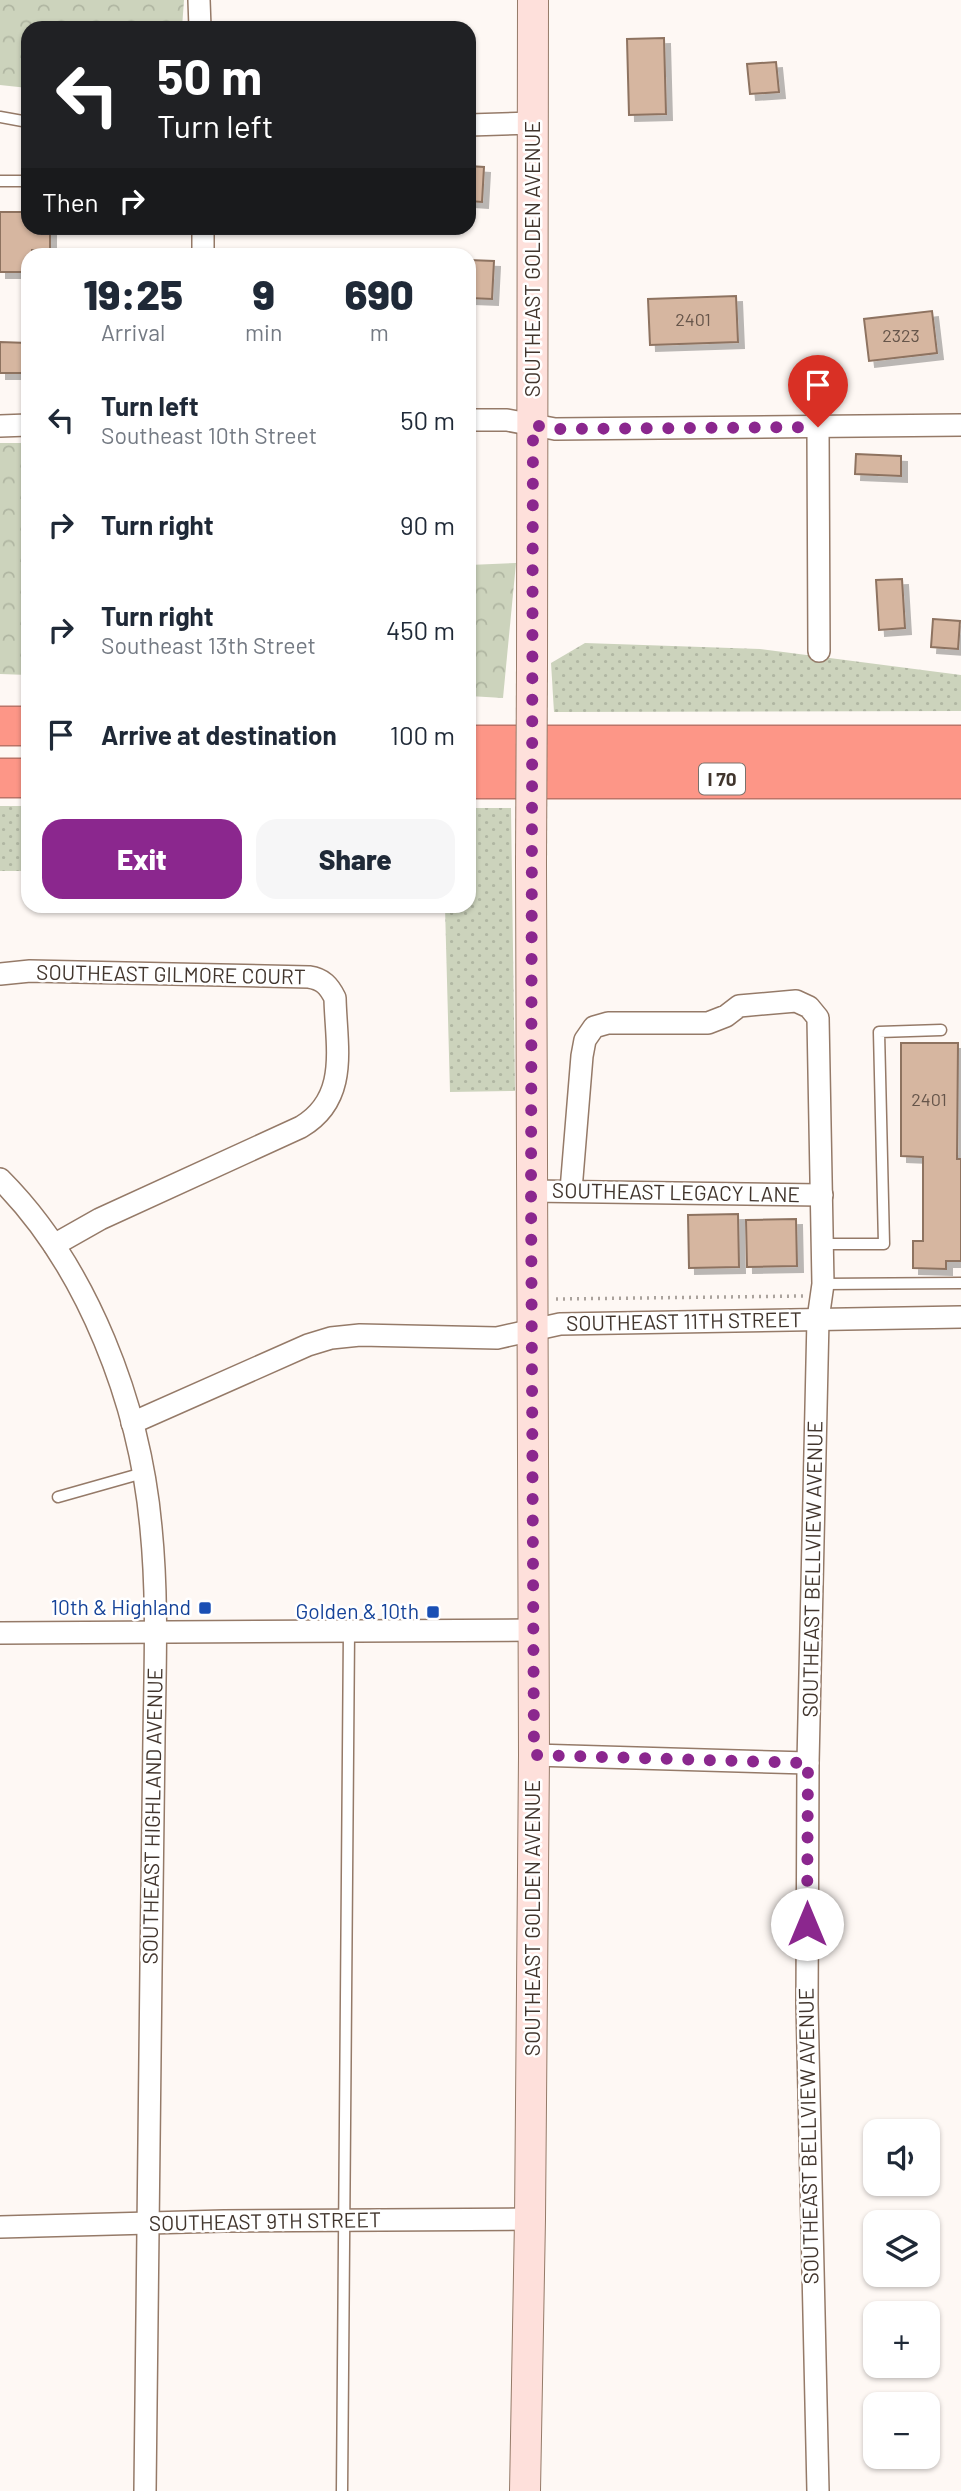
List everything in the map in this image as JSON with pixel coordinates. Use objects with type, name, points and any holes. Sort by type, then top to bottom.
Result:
[{"type":"highway","points":[[0,726],[21,726]]},
{"type":"highway","name":"I 70","points":[[476,745],[961,745]]},
{"type":"highway","points":[[8,772],[21,754]]},
{"type":"highway","name":"I 70","points":[[476,779],[961,779]]},
{"type":"street","points":[[198,0],[200,21]]},
{"type":"street","name":"SOUTHEAST GOLDEN AVENUE","points":[[525,2491],[534,1755],[531,1329],[533,0]]},
{"type":"street","points":[[476,125],[533,123]]},
{"type":"street","points":[[476,421],[507,420],[555,429],[961,425]]},
{"type":"street","points":[[0,426],[21,425]]},
{"type":"street","points":[[818,427],[819,651]]},
{"type":"street","name":"SOUTHEAST GILMORE COURT","points":[[0,974],[30,971],[309,977],[324,982],[335,998],[337,1075],[331,1097],[317,1116],[301,1127],[100,1219],[54,1245]]},
{"type":"street","name":"SOUTHEAST BELLVIEW AVENUE","points":[[571,1190],[582,1056],[585,1040],[594,1027],[608,1023],[708,1023],[726,1016],[739,1006],[796,1001],[809,1007],[818,1018],[823,1284],[818,1319],[808,1763],[807,2004],[818,2491]]},
{"type":"street","name":"SOUTHEAST HIGHLAND AVENUE","points":[[0,1179],[54,1245],[87,1303],[104,1340],[132,1423],[151,1524],[156,1631],[146,2223],[145,2491]]},
{"type":"street","name":"SOUTHEAST LEGACY LANE","points":[[531,1191],[821,1195]]},
{"type":"street","name":"SOUTHEAST 11TH STREET","points":[[132,1423],[309,1345],[331,1338],[360,1335],[497,1338],[560,1324],[961,1317]]},
{"type":"street","points":[[0,1633],[533,1630]]},
{"type":"street","points":[[534,1755],[808,1763]]},
{"type":"street","name":"SOUTHEAST 9TH STREET","points":[[0,2227],[530,2219]]},
{"type":"lane","points":[[0,117],[21,121]]},
{"type":"lane","points":[[0,181],[21,181]]},
{"type":"lane","points":[[822,1244],[884,1244],[879,1032],[941,1030]]},
{"type":"lane","points":[[823,1284],[961,1283]]},
{"type":"lane","points":[[58,1497],[143,1473]]},
{"type":"lane","points":[[342,2491],[349,1631]]},
{"type":"path","points":[[531,1299],[806,1296]]},
{"type":"green space","points":[[0,0],[184,0],[182,21],[21,21],[21,87],[0,85]]},
{"type":"green space","points":[[0,443],[21,443],[21,675],[0,674]]},
{"type":"green space","points":[[516,563],[503,698],[476,696],[476,565]]},
{"type":"green space","points":[[585,643],[760,649],[961,675],[961,711],[554,712],[551,663]]},
{"type":"green space","points":[[0,806],[21,806],[21,871],[0,871]]},
{"type":"green space","points":[[476,808],[511,808],[515,1091],[450,1092],[445,913],[476,913]]},
{"type":"building","points":[[664,38],[666,114],[629,115],[627,39]]},
{"type":"building","points":[[776,62],[779,92],[750,94],[747,64]]},
{"type":"building","points":[[476,166],[484,167],[482,202],[476,202]]},
{"type":"building","points":[[0,212],[21,212],[21,235],[50,235],[50,248],[21,248],[21,272],[0,272]]},
{"type":"building","points":[[476,260],[494,261],[492,299],[476,298]]},
{"type":"building","points":[[736,296],[738,342],[650,345],[648,299]]},
{"type":"building","points":[[932,311],[937,353],[869,361],[864,319]]},
{"type":"building","points":[[0,342],[21,343],[21,373],[0,373]]},
{"type":"building","points":[[856,454],[901,456],[901,476],[855,474]]},
{"type":"building","points":[[902,579],[905,628],[879,630],[876,580]]},
{"type":"building","points":[[933,619],[960,621],[958,649],[931,647]]},
{"type":"building","points":[[901,1043],[958,1043],[957,1159],[961,1159],[961,1261],[946,1261],[946,1269],[913,1268],[913,1241],[923,1241],[923,1157],[901,1156]]},
{"type":"building","points":[[738,1214],[739,1267],[689,1268],[688,1215]]},
{"type":"building","points":[[796,1219],[797,1266],[747,1267],[746,1220]]},
{"type":"place","name":"10th & Highland","points":[[205,1608]]},
{"type":"place","name":"Golden & 10th","points":[[433,1612]]},
{"type":"route","points":[[807,1924],[808,1763],[534,1755],[531,1191],[533,425],[555,429],[818,427]]}]
